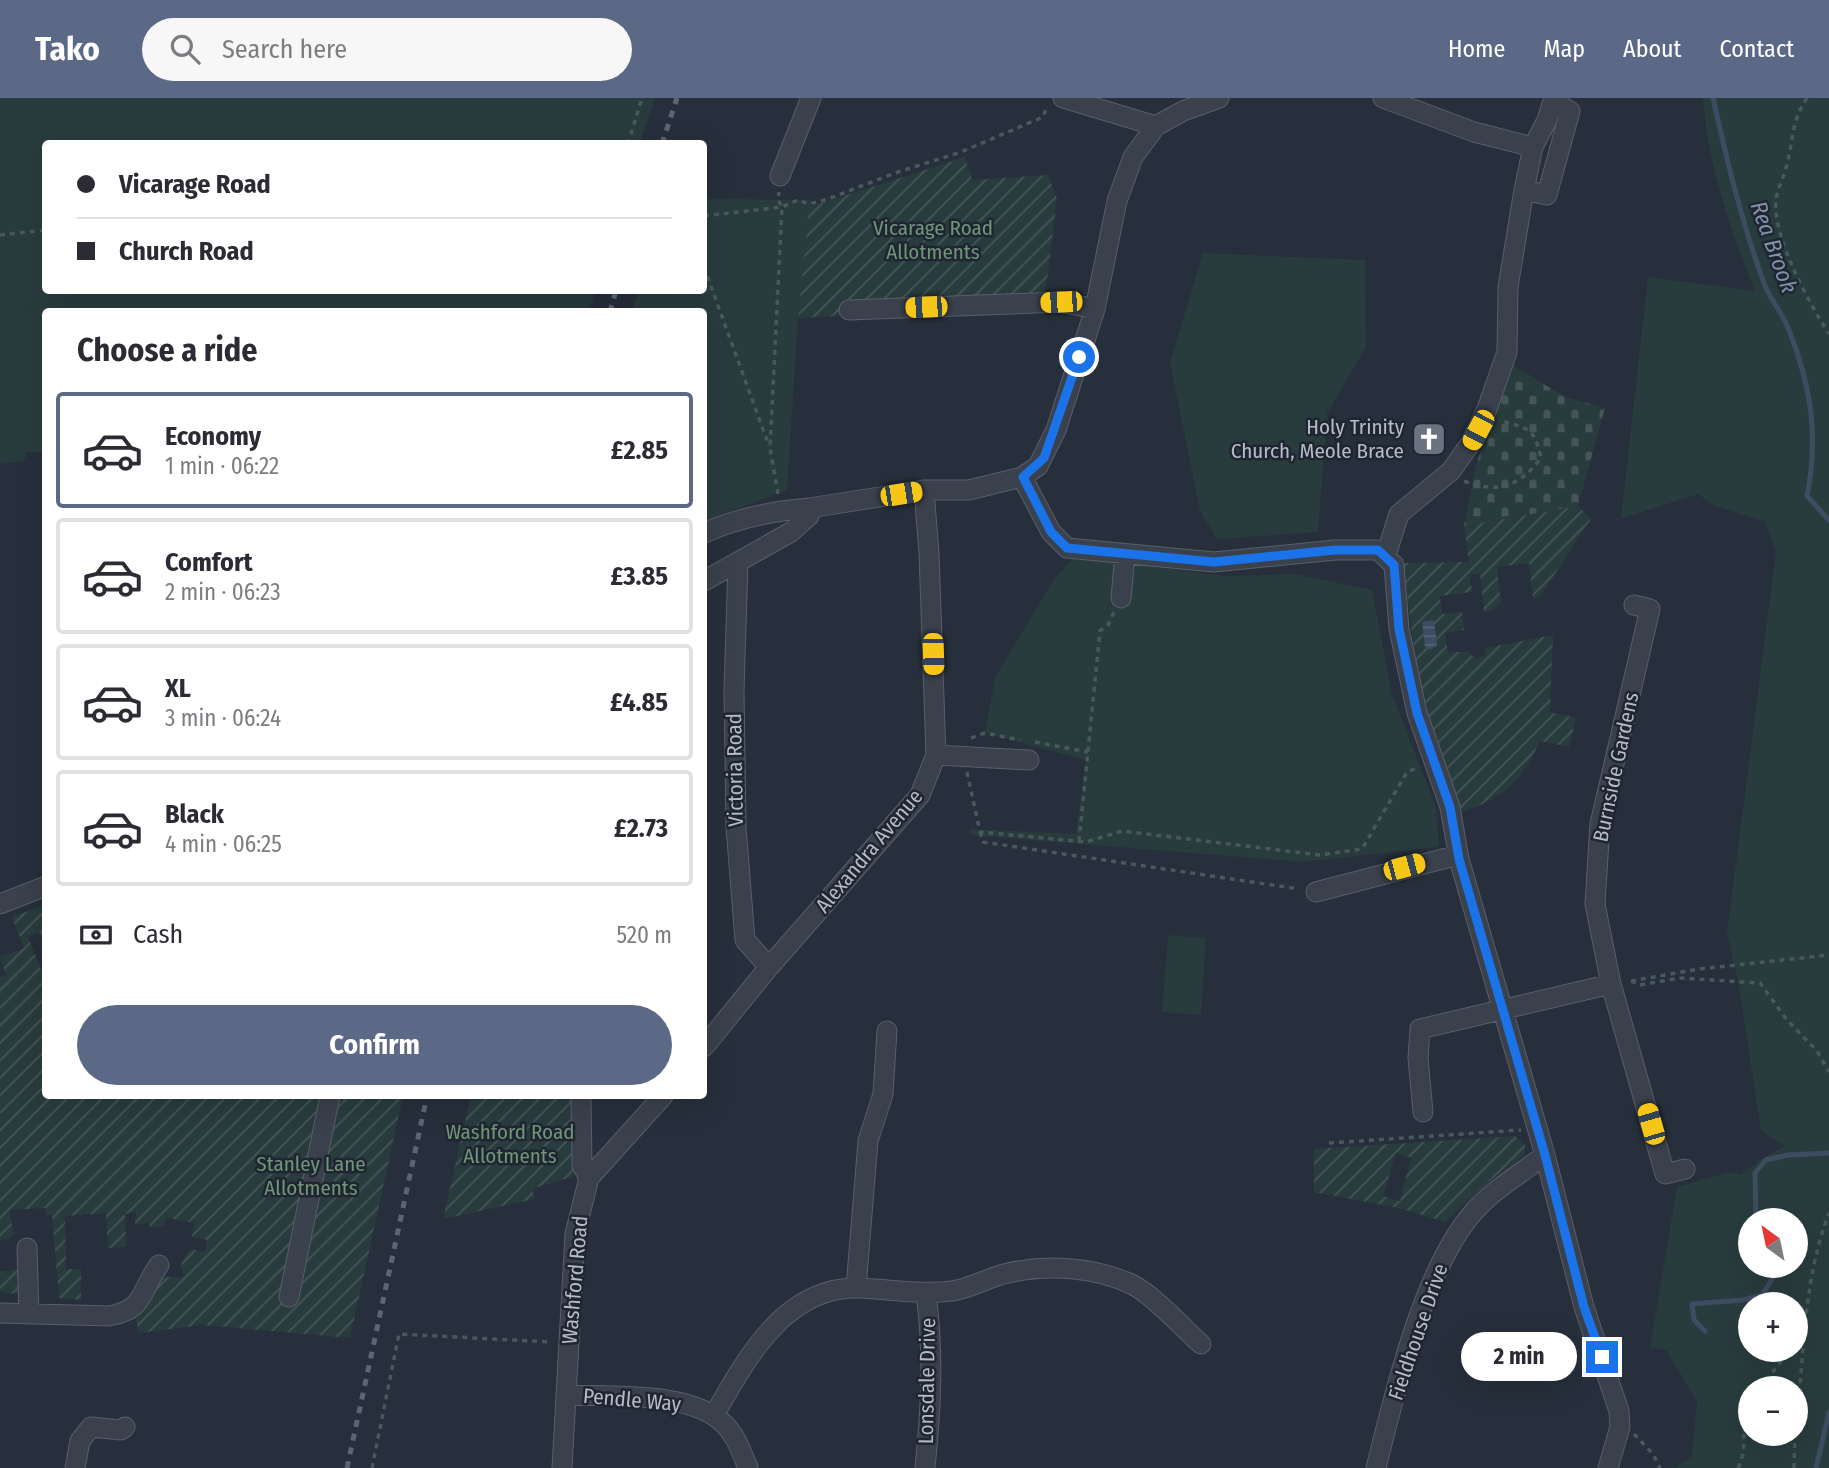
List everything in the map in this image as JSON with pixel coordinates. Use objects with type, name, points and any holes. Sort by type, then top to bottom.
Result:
[{"type":"street","points":[[780,176],[811,98]]},
{"type":"street","points":[[1063,98],[1156,126]]},
{"type":"street","points":[[707,532],[777,510],[809,508],[923,490],[969,490],[1023,477],[1044,458],[1095,309],[1117,201],[1133,157],[1156,126],[1183,111],[1219,98]]},
{"type":"street","points":[[1383,98],[1474,132],[1533,147]]},
{"type":"street","points":[[1386,555],[1399,514],[1451,471],[1485,416],[1507,352],[1507,287],[1522,197],[1533,147],[1553,99],[1570,111],[1546,195],[1522,197]]},
{"type":"street","points":[[849,310],[1061,302],[1095,309]]},
{"type":"street","points":[[1023,477],[1051,532],[1067,548],[1214,562],[1335,550],[1378,550],[1394,565],[1399,629],[1417,713],[1450,807],[1458,855],[1545,1155],[1584,1307],[1619,1411],[1620,1427],[1608,1468]]},
{"type":"street","name":"Alexandra Avenue","points":[[707,1043],[769,967],[920,795],[936,755],[929,553],[923,490]]},
{"type":"street","points":[[707,579],[791,532],[809,516],[809,508]]},
{"type":"street","points":[[1121,597],[1125,554]]},
{"type":"street","name":"Victoria Road","points":[[738,563],[734,691],[736,827],[746,940],[769,967]]},
{"type":"street","name":"Burnside Gardens","points":[[1634,605],[1650,609],[1600,824],[1595,904],[1611,984],[1665,1174],[1685,1169]]},
{"type":"street","points":[[936,755],[1029,760]]},
{"type":"street","points":[[1315,892],[1458,855]]},
{"type":"street","points":[[0,904],[42,888]]},
{"type":"street","points":[[1423,1112],[1418,1058],[1420,1029],[1502,1012],[1611,984]]},
{"type":"street","points":[[856,1288],[868,1141],[883,1094],[892,1040]]},
{"type":"street","points":[[289,1297],[329,1099]]},
{"type":"street","name":"Washford Road","points":[[562,1468],[575,1234],[589,1178],[582,1165],[581,1099]]},
{"type":"street","points":[[589,1178],[660,1099]]},
{"type":"street","name":"Fieldhouse Drive","points":[[1376,1468],[1421,1316],[1436,1272],[1451,1241],[1492,1194],[1545,1155]]},
{"type":"street","points":[[27,1248],[29,1314]]},
{"type":"street","points":[[0,1313],[109,1316],[127,1314],[137,1305],[159,1265]]},
{"type":"street","points":[[748,1468],[727,1426],[714,1415],[744,1367],[778,1321],[814,1294],[856,1288],[926,1294],[957,1290],[1006,1273],[1043,1267],[1073,1268],[1099,1283],[1135,1285],[1201,1344]]},
{"type":"street","name":"Lonsdale Drive","points":[[925,1468],[931,1404],[931,1347],[926,1294]]},
{"type":"street","name":"Pendle Way","points":[[568,1395],[688,1403],[714,1415]]},
{"type":"street","points":[[75,1468],[80,1441],[91,1427],[121,1430],[125,1427]]},
{"type":"path","points":[[629,140],[642,98]]},
{"type":"path","points":[[707,216],[782,207],[799,200],[809,204],[828,199],[961,152],[1043,117],[1050,98]]},
{"type":"path","points":[[1807,98],[1794,118],[1787,163],[1776,201],[1783,242],[1803,288],[1829,334]]},
{"type":"path","points":[[770,448],[782,207]]},
{"type":"path","points":[[0,234],[42,230]]},
{"type":"path","points":[[707,275],[770,448],[778,494],[777,510]]},
{"type":"path","points":[[1451,471],[1462,480],[1484,489],[1506,485],[1529,474],[1541,458],[1536,437],[1529,429],[1485,416]]},
{"type":"path","points":[[1079,841],[1100,631],[1108,625],[1121,597]]},
{"type":"path","points":[[963,756],[983,842],[1315,892]]},
{"type":"path","points":[[980,832],[1086,842],[1122,831],[1321,855],[1362,849],[1407,772],[1434,762]]},
{"type":"path","points":[[1611,984],[1699,968],[1829,955]]},
{"type":"path","points":[[1631,981],[1640,985],[1681,978],[1760,983],[1787,1020],[1817,1051],[1829,1072]]},
{"type":"path","points":[[1329,1143],[1537,1127]]},
{"type":"path","points":[[1808,1301],[1820,1236],[1829,1213]]},
{"type":"path","points":[[372,1468],[399,1334],[569,1343]]},
{"type":"path","points":[[1770,1376],[1781,1362]]},
{"type":"path","points":[[1620,1427],[1633,1433],[1653,1454],[1660,1468]]},
{"type":"path","points":[[1738,1468],[1744,1446]]},
{"type":"path","points":[[1794,1468],[1795,1446]]},
{"type":"green space","points":[[0,98],[655,98],[641,140],[42,140],[42,294],[594,294],[590,308],[42,308],[42,452],[27,452],[24,461],[0,464]]},
{"type":"green space","points":[[1703,98],[1829,98],[1829,1468],[1674,1468],[1692,1457],[1697,1401],[1666,1350],[1650,1347],[1677,1187],[1729,1172],[1741,1175],[1758,1161],[1785,1146],[1761,1131],[1739,986],[1727,933],[1776,552],[1765,522],[1715,506],[1698,494],[1621,519],[1648,277],[1755,291],[1737,245],[1709,147]]},
{"type":"green space","name":"Vicarage Road Allotments","points":[[965,157],[972,180],[1048,175],[1057,199],[1045,296],[1060,306],[798,318],[809,207]]},
{"type":"green space","points":[[707,199],[811,200],[798,318],[787,490],[707,520],[707,308],[633,308],[638,294],[707,294]]},
{"type":"green space","points":[[1203,253],[1365,260],[1366,347],[1327,414],[1318,532],[1217,539],[1200,511],[1170,363]]},
{"type":"green space","points":[[1511,364],[1565,397],[1605,408],[1578,506],[1464,526],[1476,465]]},
{"type":"green space","points":[[1578,506],[1591,519],[1539,598],[1533,598],[1529,563],[1497,567],[1501,603],[1492,611],[1484,612],[1480,573],[1470,575],[1472,592],[1440,596],[1442,614],[1462,612],[1464,630],[1445,633],[1448,653],[1468,651],[1475,658],[1486,655],[1485,648],[1553,635],[1550,712],[1576,718],[1569,747],[1540,741],[1526,767],[1510,787],[1489,801],[1461,812],[1421,704],[1403,563],[1469,562],[1464,526]]},
{"type":"green space","points":[[1075,556],[1225,576],[1295,574],[1372,590],[1392,694],[1436,807],[1439,847],[1302,862],[971,835],[970,829],[1076,834],[1086,760],[985,733],[995,678],[1053,581]]},
{"type":"green space","name":"Stanley Lane Allotments","points":[[42,906],[42,939],[39,932],[28,937],[42,971],[42,1099],[402,1099],[350,1338],[201,1325],[139,1333],[135,1316],[153,1286],[163,1277],[184,1277],[181,1264],[190,1249],[205,1252],[207,1240],[192,1237],[194,1223],[166,1218],[164,1227],[150,1227],[149,1223],[135,1225],[136,1212],[125,1214],[126,1247],[108,1248],[106,1213],[65,1216],[66,1269],[81,1269],[81,1300],[59,1298],[52,1215],[46,1215],[46,1208],[9,1210],[14,1234],[9,1239],[0,1240],[0,977],[6,975],[0,957],[24,948],[12,917]]},
{"type":"green space","points":[[1168,935],[1206,938],[1201,1015],[1162,1012]]},
{"type":"green space","name":"Washford Road Allotments","points":[[470,1099],[572,1099],[574,1176],[532,1189],[535,1199],[443,1219]]},
{"type":"green space","points":[[1515,1136],[1525,1145],[1525,1155],[1488,1182],[1445,1222],[1399,1208],[1314,1192],[1314,1149]],"holes":[[[1396,1153],[1411,1158],[1400,1201],[1383,1196]]]},
{"type":"green space","points":[[25,1270],[25,1295],[0,1292],[0,1271]]},
{"type":"water","points":[[1434,620],[1437,645],[1430,650],[1425,647],[1422,622]]},
{"type":"waterway","name":"Rea Brook","points":[[1713,98],[1756,260],[1797,351],[1808,391],[1812,453],[1807,496],[1829,520]]},
{"type":"waterway","points":[[1756,1208],[1755,1173],[1766,1160],[1788,1155],[1829,1153]]},
{"type":"waterway","points":[[1705,1331],[1694,1320],[1692,1304],[1743,1300],[1762,1295],[1773,1278]]},
{"type":"waterway","name":"Rea Brook","points":[[1816,1468],[1829,1412]]},
{"type":"railway","points":[[663,140],[677,98]]},
{"type":"railway","points":[[611,308],[615,294]]},
{"type":"railway","points":[[347,1468],[426,1099]]},
{"type":"place","name":"Holy Trinity Church, Meole Brace","points":[[1429,439]]},
{"type":"route","points":[[1079,357],[1056,430],[1044,458],[1023,477],[1051,532],[1067,548],[1214,562],[1335,550],[1378,550],[1394,565],[1399,629],[1417,713],[1450,807],[1459,859],[1545,1155],[1584,1307],[1602,1357]]}]
